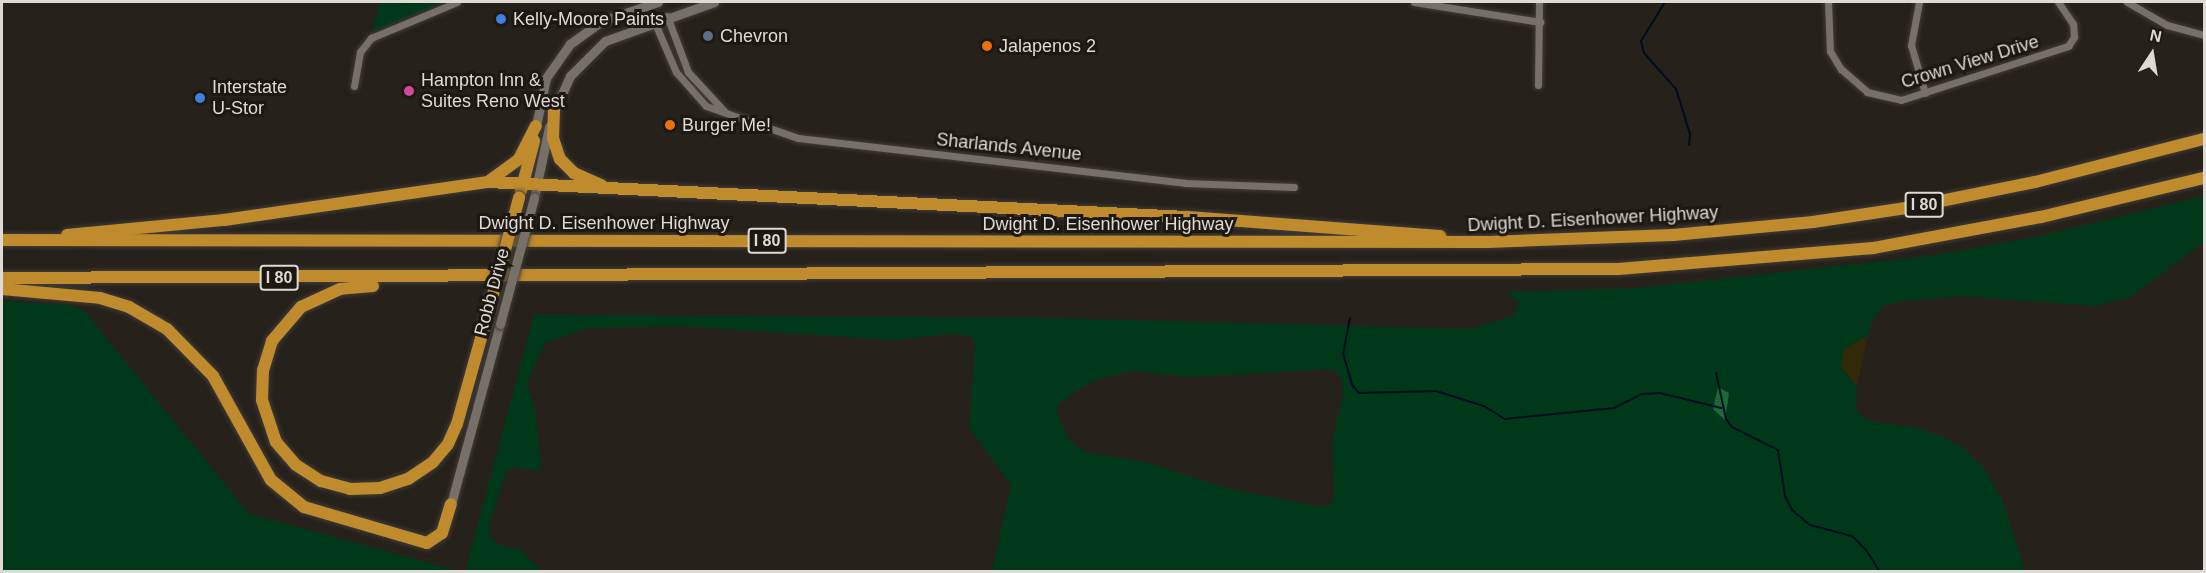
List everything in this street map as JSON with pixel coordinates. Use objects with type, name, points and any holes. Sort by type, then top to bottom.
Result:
[{"type":"highway","points":[[554,110],[555,148],[568,168],[582,178],[626,190]]},
{"type":"highway","points":[[488,182],[519,159],[536,126]]},
{"type":"highway","points":[[536,126],[523,185],[519,198],[485,324],[452,437],[433,462],[408,479],[365,490],[335,486],[308,474],[276,442],[263,407],[263,370],[280,329],[311,301],[357,286],[531,284],[556,276]]},
{"type":"highway","name":"Dwight D. Eisenhower Highway","points":[[2,240],[1488,242],[1673,236],[1854,217],[2035,182],[2205,139]]},
{"type":"highway","name":"I 80","points":[[2,278],[556,276],[1687,266],[1810,255],[1913,241],[2041,217],[2205,178]]},
{"type":"highway","points":[[47,240],[75,232],[224,220],[488,182],[523,185],[535,192],[626,190],[1187,217],[1418,233],[1488,242]]},
{"type":"highway","points":[[2,289],[100,298],[129,307],[167,329],[213,376],[271,480],[304,507],[427,543],[442,533],[451,504]]},
{"type":"main road","points":[[536,126],[542,90],[553,64],[570,44],[612,16],[625,2]]},
{"type":"main road","points":[[612,16],[654,2]]},
{"type":"main road","name":"Sharlands Avenue","points":[[654,2],[667,16]]},
{"type":"main road","name":"Sharlands Avenue","points":[[654,2],[654,21]]},
{"type":"main road","name":"Robb Drive","points":[[451,504],[535,192],[554,110],[570,76],[594,49],[618,34],[714,2]]},
{"type":"street","points":[[354,86],[360,52],[371,38],[457,2]]},
{"type":"street","points":[[1414,2],[1540,22]]},
{"type":"street","points":[[1538,85],[1539,2]]},
{"type":"street","name":"Crown View Drive","points":[[1828,2],[1830,51],[1848,78],[1882,97],[1901,99],[2056,52],[2068,46],[2074,37],[2070,17],[2058,2]]},
{"type":"street","points":[[1919,2],[1911,45],[1925,93]]},
{"type":"street","points":[[2127,2],[2167,25],[2205,35]]},
{"type":"street","name":"Sharlands Avenue","points":[[667,16],[688,72],[725,112]]},
{"type":"street","name":"Sharlands Avenue","points":[[654,21],[685,85],[706,106],[788,135],[846,146],[1184,183],[1294,187]]},
{"type":"green space","points":[[380,2],[446,2],[372,32]]},
{"type":"green space","points":[[2204,196],[2204,242],[2132,296],[2095,306],[1960,296],[1901,301],[1883,306],[1871,323],[1868,336],[1844,349],[1841,368],[1857,386],[1855,407],[1860,415],[1870,421],[1922,429],[1941,436],[1963,448],[1982,466],[2002,499],[2025,571],[992,571],[1011,485],[969,427],[975,345],[971,336],[949,334],[894,340],[678,326],[588,328],[545,343],[527,384],[535,410],[541,465],[537,471],[513,467],[506,471],[488,529],[492,539],[500,545],[521,550],[541,571],[465,572],[534,315],[1048,318],[1468,329],[1514,316],[1519,303],[1505,292],[1637,288],[1930,256],[2036,237]],"holes":[[[1328,369],[1336,371],[1342,380],[1343,395],[1332,441],[1334,496],[1330,505],[1321,507],[1226,488],[1145,462],[1084,452],[1069,439],[1057,413],[1058,405],[1074,392],[1095,380],[1131,371],[1191,377]]]},
{"type":"green space","points":[[2,301],[71,305],[85,312],[249,514],[459,571],[2,571]]},
{"type":"green space","points":[[1718,387],[1729,393],[1725,420],[1713,409]]},
{"type":"sand","points":[[1868,336],[1857,386],[1841,367],[1844,349]]},
{"type":"waterway","points":[[1665,2],[1641,41],[1644,53],[1676,89],[1690,134],[1689,145]]},
{"type":"waterway","points":[[1350,318],[1343,353],[1352,385],[1359,393],[1436,391],[1484,406],[1505,419],[1614,408],[1642,394],[1660,393],[1721,408]]},
{"type":"waterway","points":[[1716,373],[1726,419],[1732,427],[1778,450],[1785,496],[1792,510],[1810,525],[1852,536],[1866,550],[1880,572]]},
{"type":"place","name":"Kelly-Moore Paints","points":[[501,19]]},
{"type":"place","name":"Chevron","points":[[708,36]]},
{"type":"place","name":"Jalapenos 2","points":[[987,46]]},
{"type":"place","name":"Hampton Inn & Suites Reno West","points":[[409,91]]},
{"type":"place","name":"Interstate U-Stor","points":[[200,98]]},
{"type":"place","name":"Burger Me!","points":[[670,125]]}]
